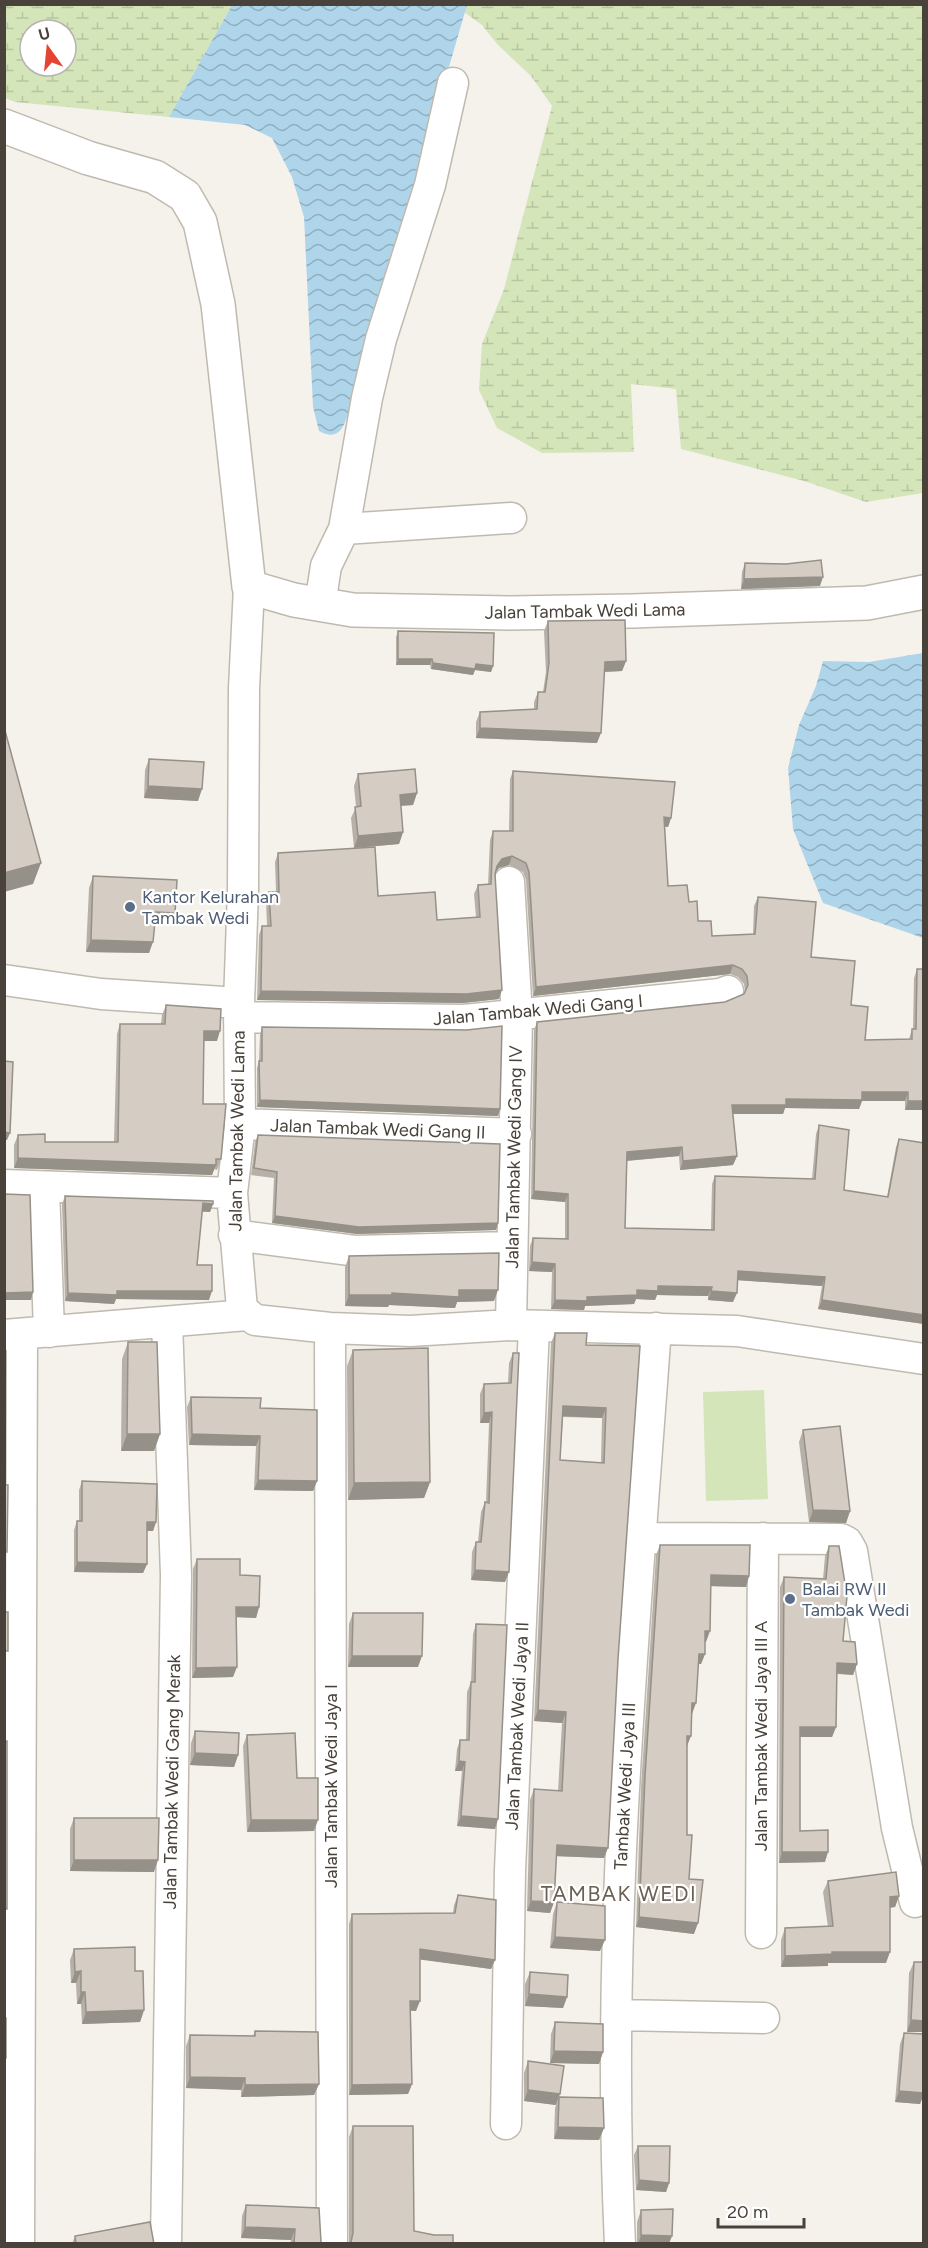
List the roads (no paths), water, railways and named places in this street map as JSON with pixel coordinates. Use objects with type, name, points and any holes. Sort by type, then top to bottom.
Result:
[{"type":"street","points":[[320,605],[326,566],[344,530],[367,398],[381,339],[430,185],[453,83]]},
{"type":"street","name":"Jalan Tambak Wedi Lama","points":[[4,126],[88,158],[155,177],[185,196],[200,222],[218,304],[249,587],[239,1010],[240,1124],[232,1192],[239,1303],[247,1315]]},
{"type":"street","points":[[344,530],[511,518]]},
{"type":"street","name":"Jalan Tambak Wedi Lama","points":[[249,587],[320,605],[353,610],[632,611],[867,603],[924,592]]},
{"type":"street","name":"Jalan Tambak Wedi Gang IV","points":[[509,882],[517,1016],[512,1247],[523,1326]]},
{"type":"street","name":"Jalan Tambak Wedi Gang I","points":[[4,980],[239,1010],[464,1020],[517,1016],[728,991]]},
{"type":"street","name":"Jalan Tambak Wedi Gang II","points":[[240,1124],[516,1134]]},
{"type":"street","points":[[4,1185],[232,1192]]},
{"type":"street","points":[[19,2244],[25,1334],[44,1187]]},
{"type":"street","points":[[234,1235],[356,1251],[512,1247]]},
{"type":"street","points":[[25,1334],[247,1315],[255,1320],[330,1328],[410,1331],[523,1326],[737,1331],[924,1359]]},
{"type":"street","name":"Jalan Tambak Wedi Gang Merak","points":[[165,2244],[176,1575],[168,1322]]},
{"type":"street","name":"Jalan Tambak Wedi Jaya II","points":[[506,2124],[523,1326]]},
{"type":"street","name":"Jalan Tambak Wedi Jaya I","points":[[330,1328],[332,2244]]},
{"type":"street","name":"Tambak Wedi Jaya III","points":[[620,2244],[615,2139],[624,1772],[656,1328]]},
{"type":"street","points":[[641,1538],[841,1539],[852,1551],[897,1828],[915,1902]]},
{"type":"street","name":"Jalan Tambak Wedi Jaya III A","points":[[761,1933],[763,1538]]},
{"type":"street","points":[[618,2015],[764,2018]]},
{"type":"water","points":[[232,5],[467,5],[347,417],[343,427],[334,434],[329,435],[319,431],[313,407],[304,217],[292,177],[272,138],[245,125],[169,117]]},
{"type":"water","points":[[924,653],[923,938],[823,903],[793,829],[788,768],[799,725],[816,686],[823,661],[869,662]]},
{"type":"place","name":"Kantor Kelurahan Tambak Wedi","points":[[130,907]]},
{"type":"place","name":"Balai RW II Tambak Wedi","points":[[790,1599]]},
{"type":"district","name":"TAMBAK WEDI","points":[[619,1893]]}]
